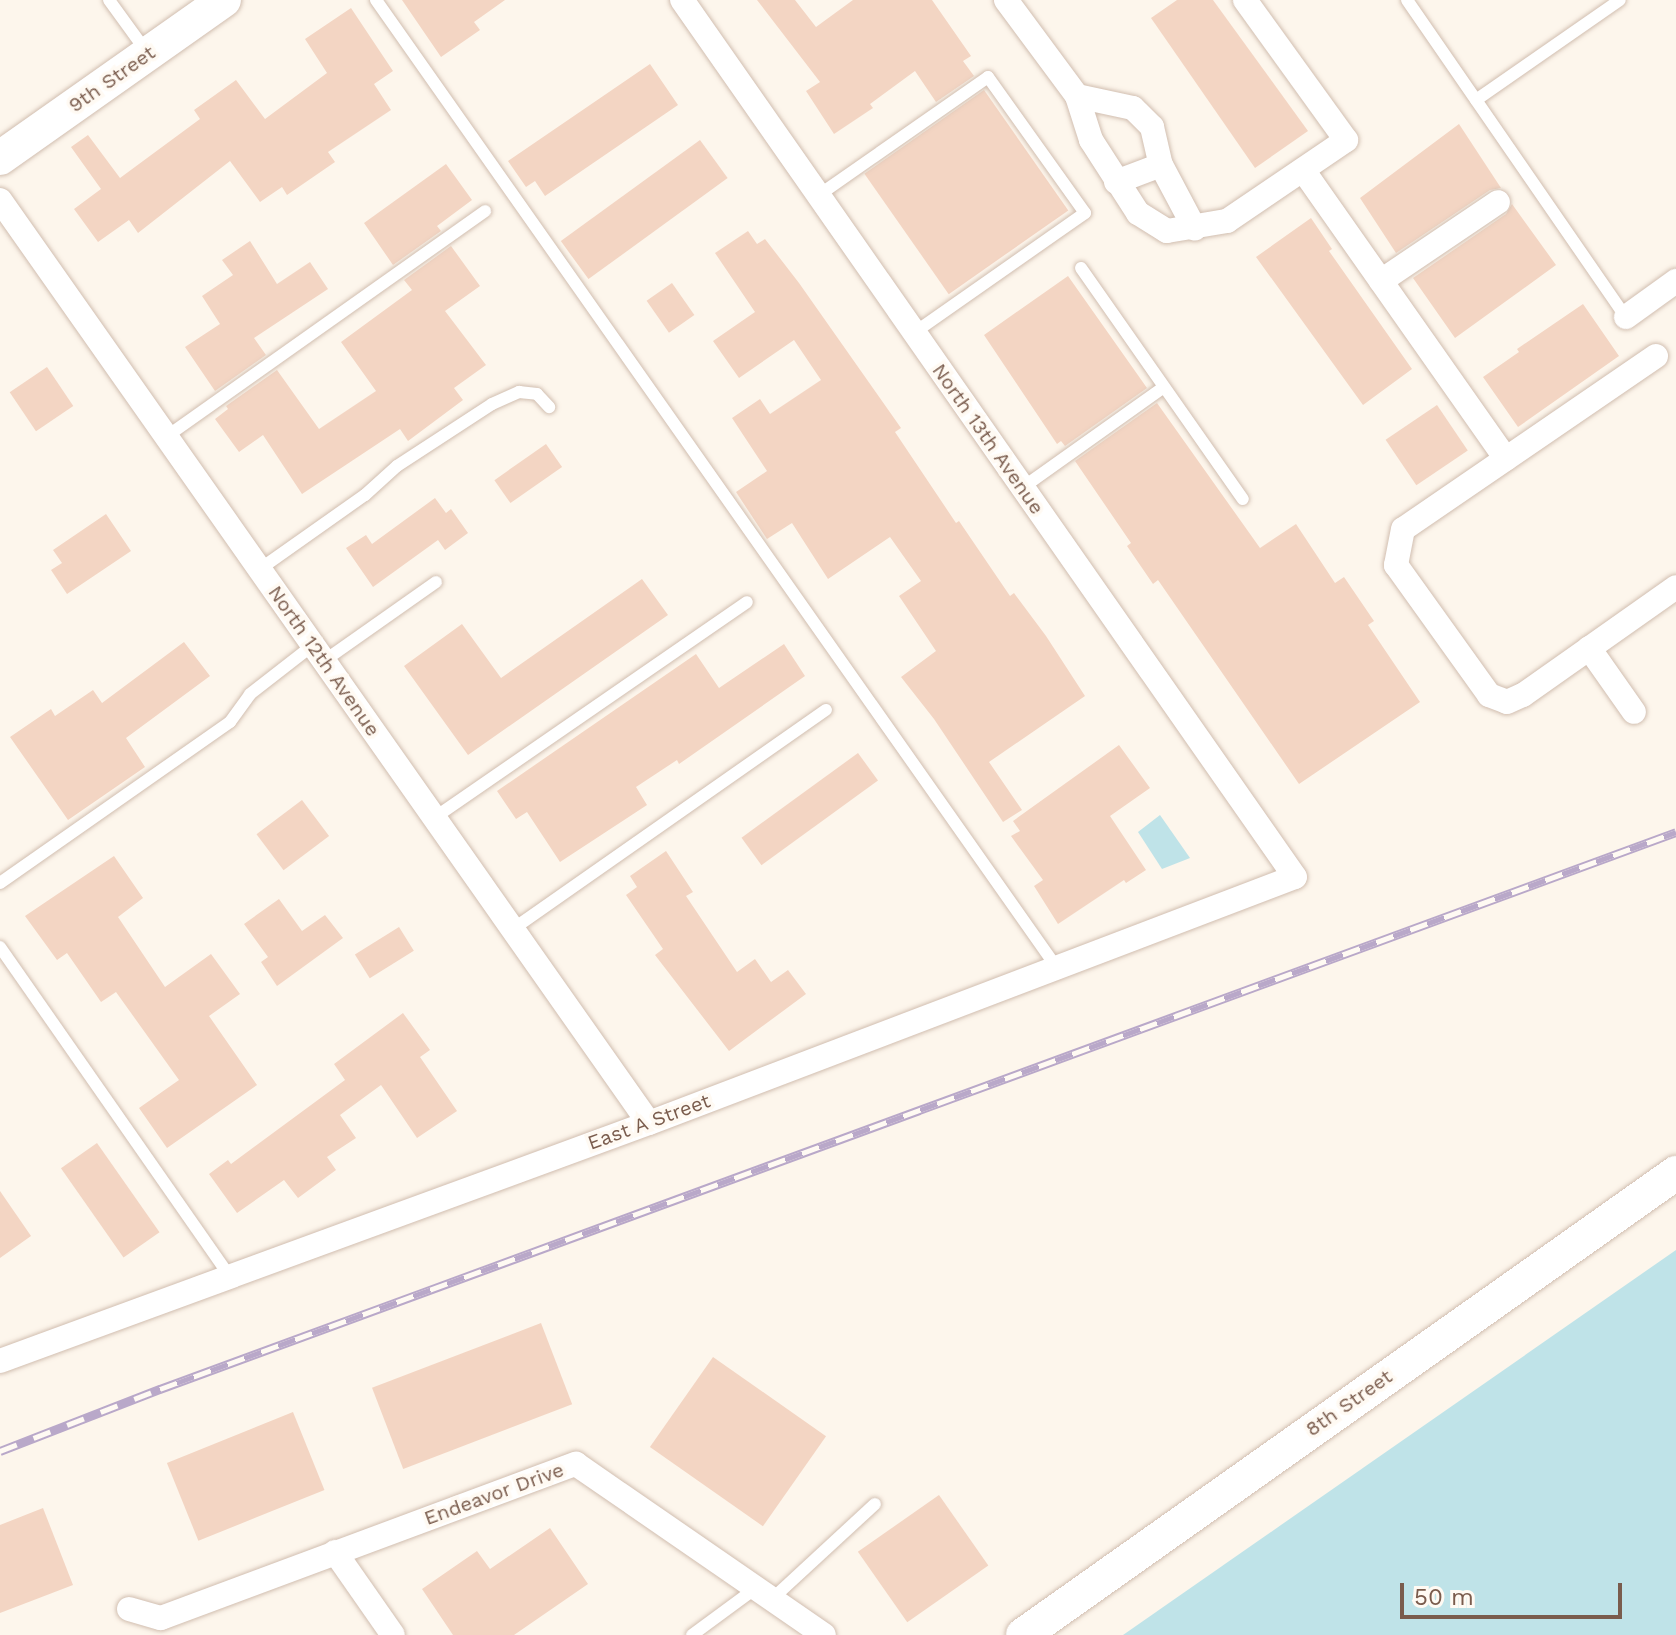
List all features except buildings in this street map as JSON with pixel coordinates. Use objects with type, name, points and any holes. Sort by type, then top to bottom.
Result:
[{"type":"street","name":"9th Street","points":[[0,158],[224,0]]},
{"type":"street","name":"North 13th Avenue","points":[[682,0],[1295,877]]},
{"type":"street","points":[[1006,0],[1077,96],[1091,140],[1116,182],[1138,213],[1167,231],[1195,229],[1227,221],[1346,140],[1245,0]]},
{"type":"street","points":[[1077,96],[1133,108],[1152,127],[1161,165],[1195,229]]},
{"type":"street","points":[[1116,182],[1161,165]]},
{"type":"street","points":[[1303,170],[1506,459]]},
{"type":"street","name":"North 12th Avenue","points":[[0,200],[649,1123]]},
{"type":"street","points":[[1381,281],[1498,202]]},
{"type":"street","points":[[1626,317],[1676,281]]},
{"type":"street","points":[[1656,356],[1403,529],[1396,565],[1489,695],[1507,702],[1523,695],[1676,587]]},
{"type":"street","points":[[1589,648],[1634,712]]},
{"type":"street","name":"East A Street","points":[[0,1361],[649,1123],[1295,877]]},
{"type":"street","name":"8th Street","points":[[1023,1635],[1676,1173]]},
{"type":"street","name":"Endeavor Drive","points":[[129,1609],[161,1618],[576,1464],[824,1635]]},
{"type":"street","points":[[335,1552],[393,1635]]},
{"type":"lane","points":[[109,0],[147,54]]},
{"type":"lane","points":[[376,0],[1057,968]]},
{"type":"lane","points":[[1407,0],[1626,317]]},
{"type":"lane","points":[[1476,100],[1620,0]]},
{"type":"lane","points":[[819,195],[988,77],[1085,213],[915,332]]},
{"type":"lane","points":[[166,437],[485,211]]},
{"type":"lane","points":[[1081,268],[1243,499]]},
{"type":"lane","points":[[1022,488],[1164,387]]},
{"type":"lane","points":[[260,569],[365,495],[397,466],[492,404],[519,392],[537,394],[549,407]]},
{"type":"lane","points":[[0,883],[230,722],[250,694],[436,582]]},
{"type":"lane","points":[[434,818],[747,602]]},
{"type":"lane","points":[[513,929],[826,710]]},
{"type":"lane","points":[[0,947],[230,1277]]},
{"type":"lane","points":[[692,1635],[764,1593],[875,1504]]},
{"type":"water","points":[[1160,815],[1190,858],[1162,869],[1138,832]]},
{"type":"water","points":[[1676,1250],[1676,1635],[1123,1635]]},
{"type":"railway","points":[[0,1451],[160,1389],[1676,832]]}]
